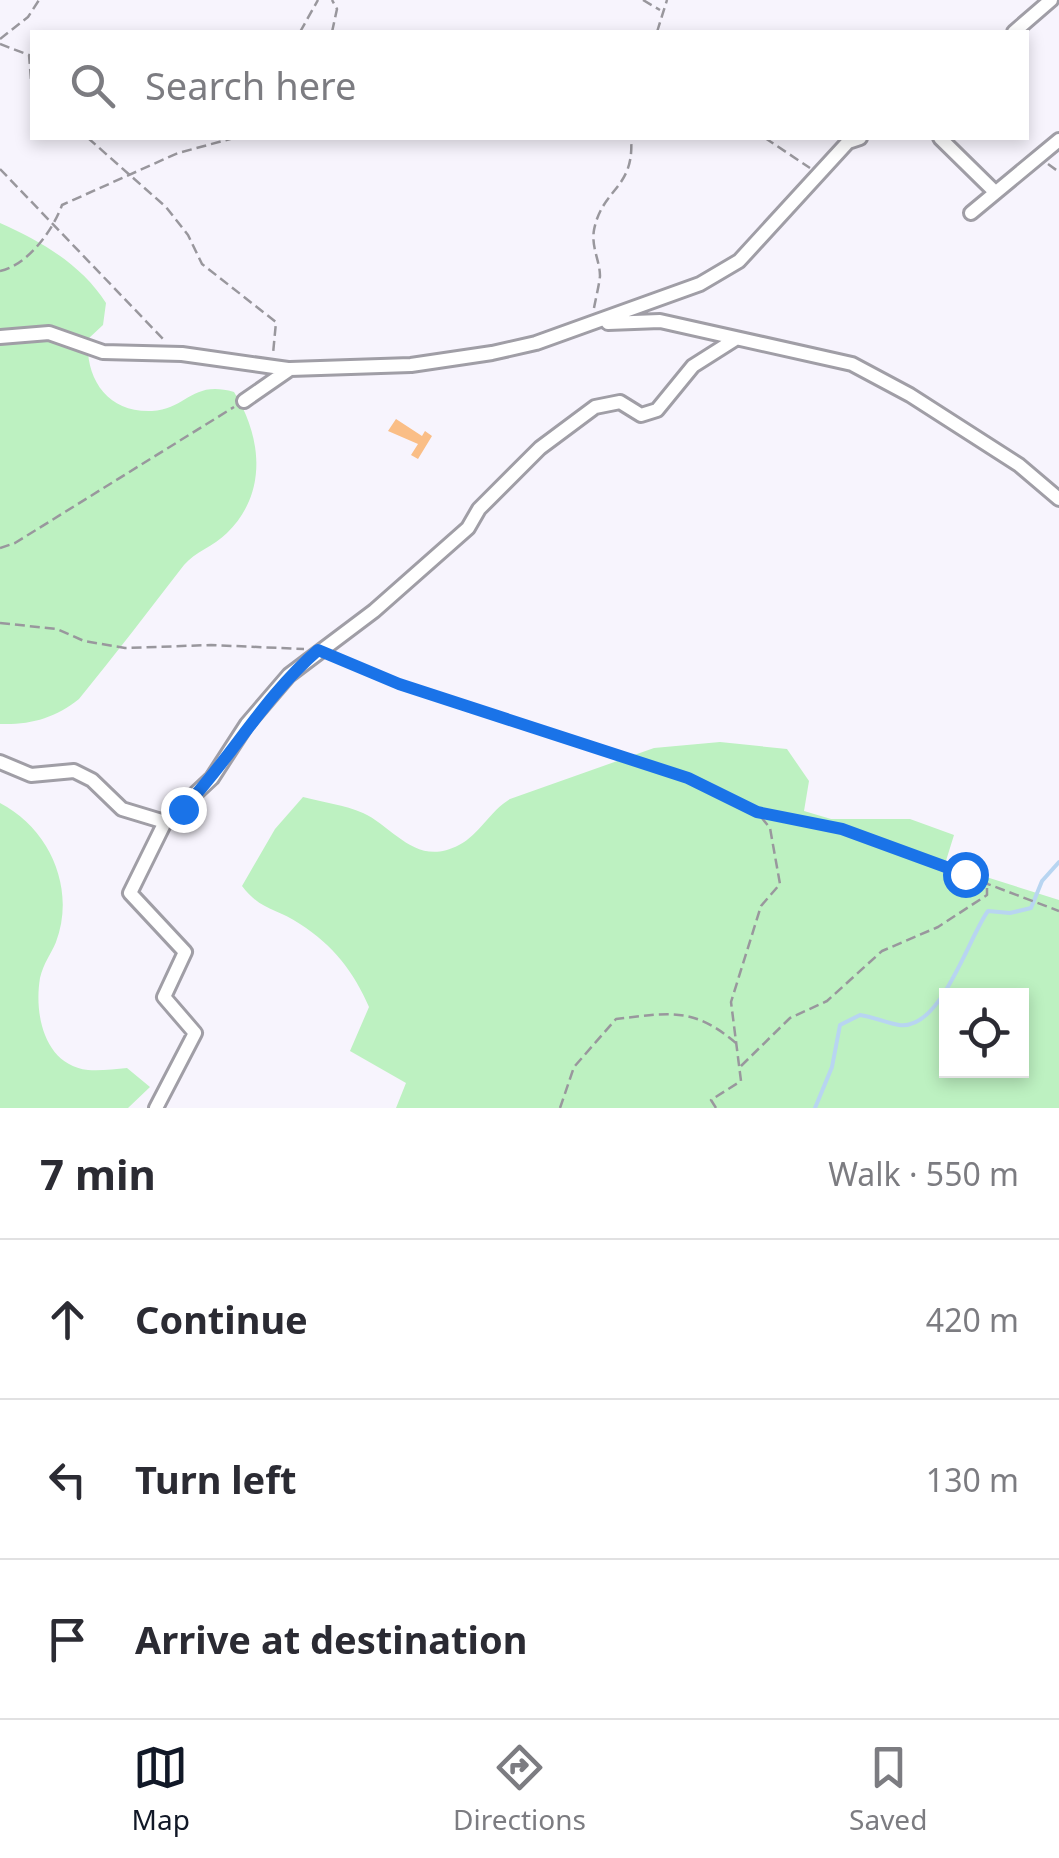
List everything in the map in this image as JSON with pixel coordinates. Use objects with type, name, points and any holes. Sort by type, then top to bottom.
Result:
[{"type":"street","points":[[1016,30],[1051,0]]},
{"type":"street","points":[[0,337],[49,333],[103,352],[182,354],[313,372],[455,361],[536,343],[700,284],[739,261],[854,140]]},
{"type":"street","points":[[942,140],[995,192]]},
{"type":"street","points":[[971,213],[1059,140]]},
{"type":"street","points":[[590,324],[660,321],[852,364],[910,395],[1003,455],[1059,500]]},
{"type":"street","points":[[156,1108],[195,1032],[164,997],[185,952],[130,893],[165,822],[212,778],[246,724],[318,650],[374,611],[468,528],[494,492],[576,418],[620,402],[642,415],[657,410],[692,366],[734,340]]},
{"type":"street","points":[[244,402],[290,370]]},
{"type":"street","points":[[0,762],[31,775],[74,770],[92,780],[122,809],[165,822]]},
{"type":"path","points":[[30,67],[29,55],[0,42],[28,17],[39,0]]},
{"type":"path","points":[[301,30],[318,0]]},
{"type":"path","points":[[332,0],[336,9],[332,30]]},
{"type":"path","points":[[643,0],[662,11]]},
{"type":"path","points":[[657,30],[667,0]]},
{"type":"path","points":[[90,140],[166,207],[188,235],[202,264],[276,322],[272,368]]},
{"type":"path","points":[[208,144],[211,140]]},
{"type":"path","points":[[0,271],[9,269],[55,224],[62,205],[178,153],[225,140]]},
{"type":"path","points":[[590,324],[600,272],[594,254],[594,231],[602,205],[620,189],[633,162],[631,140]]},
{"type":"path","points":[[769,140],[818,174]]},
{"type":"path","points":[[0,169],[148,328],[182,354]]},
{"type":"path","points":[[0,548],[16,543],[244,402]]},
{"type":"path","points":[[0,622],[57,629],[84,641],[124,648],[211,645],[318,650],[399,684],[688,778],[757,812],[842,829],[1059,910]]},
{"type":"path","points":[[716,1108],[711,1100],[741,1081],[732,1002],[762,906],[780,884],[770,828],[757,812]]},
{"type":"path","points":[[740,1067],[790,1018],[828,1001],[882,951],[938,927],[987,895],[987,882]]},
{"type":"path","points":[[560,1108],[574,1067],[616,1019],[680,1012],[712,1022],[738,1045]]},
{"type":"green space","points":[[0,223],[59,256],[85,277],[106,303],[103,325],[88,339],[91,367],[102,391],[123,406],[152,411],[174,406],[199,392],[234,392],[250,427],[256,464],[255,483],[240,517],[222,538],[184,565],[79,699],[52,716],[11,724],[0,724]]},
{"type":"green space","points":[[720,742],[787,749],[809,781],[804,811],[831,819],[910,819],[954,835],[945,864],[1059,900],[1059,1108],[396,1108],[406,1083],[350,1051],[369,1007],[357,982],[312,932],[262,905],[242,886],[275,829],[303,797],[363,813],[406,843],[430,852],[444,851],[466,841],[510,799],[654,748]]},
{"type":"green space","points":[[0,803],[33,828],[54,862],[60,882],[61,922],[41,973],[39,992],[45,1036],[61,1059],[73,1066],[88,1070],[127,1068],[150,1087],[128,1108],[0,1108]]},
{"type":"building","points":[[396,419],[422,436],[425,431],[432,436],[418,459],[411,455],[418,444],[388,431]]},
{"type":"waterway","points":[[815,1108],[832,1067],[840,1025],[860,1015],[899,1025],[914,1023],[928,1014],[952,980],[988,911],[1010,913],[1031,908],[1042,881],[1059,862]]},
{"type":"route","points":[[183,809],[212,778],[246,724],[318,650],[399,684],[688,778],[757,812],[842,829],[965,874]]}]
